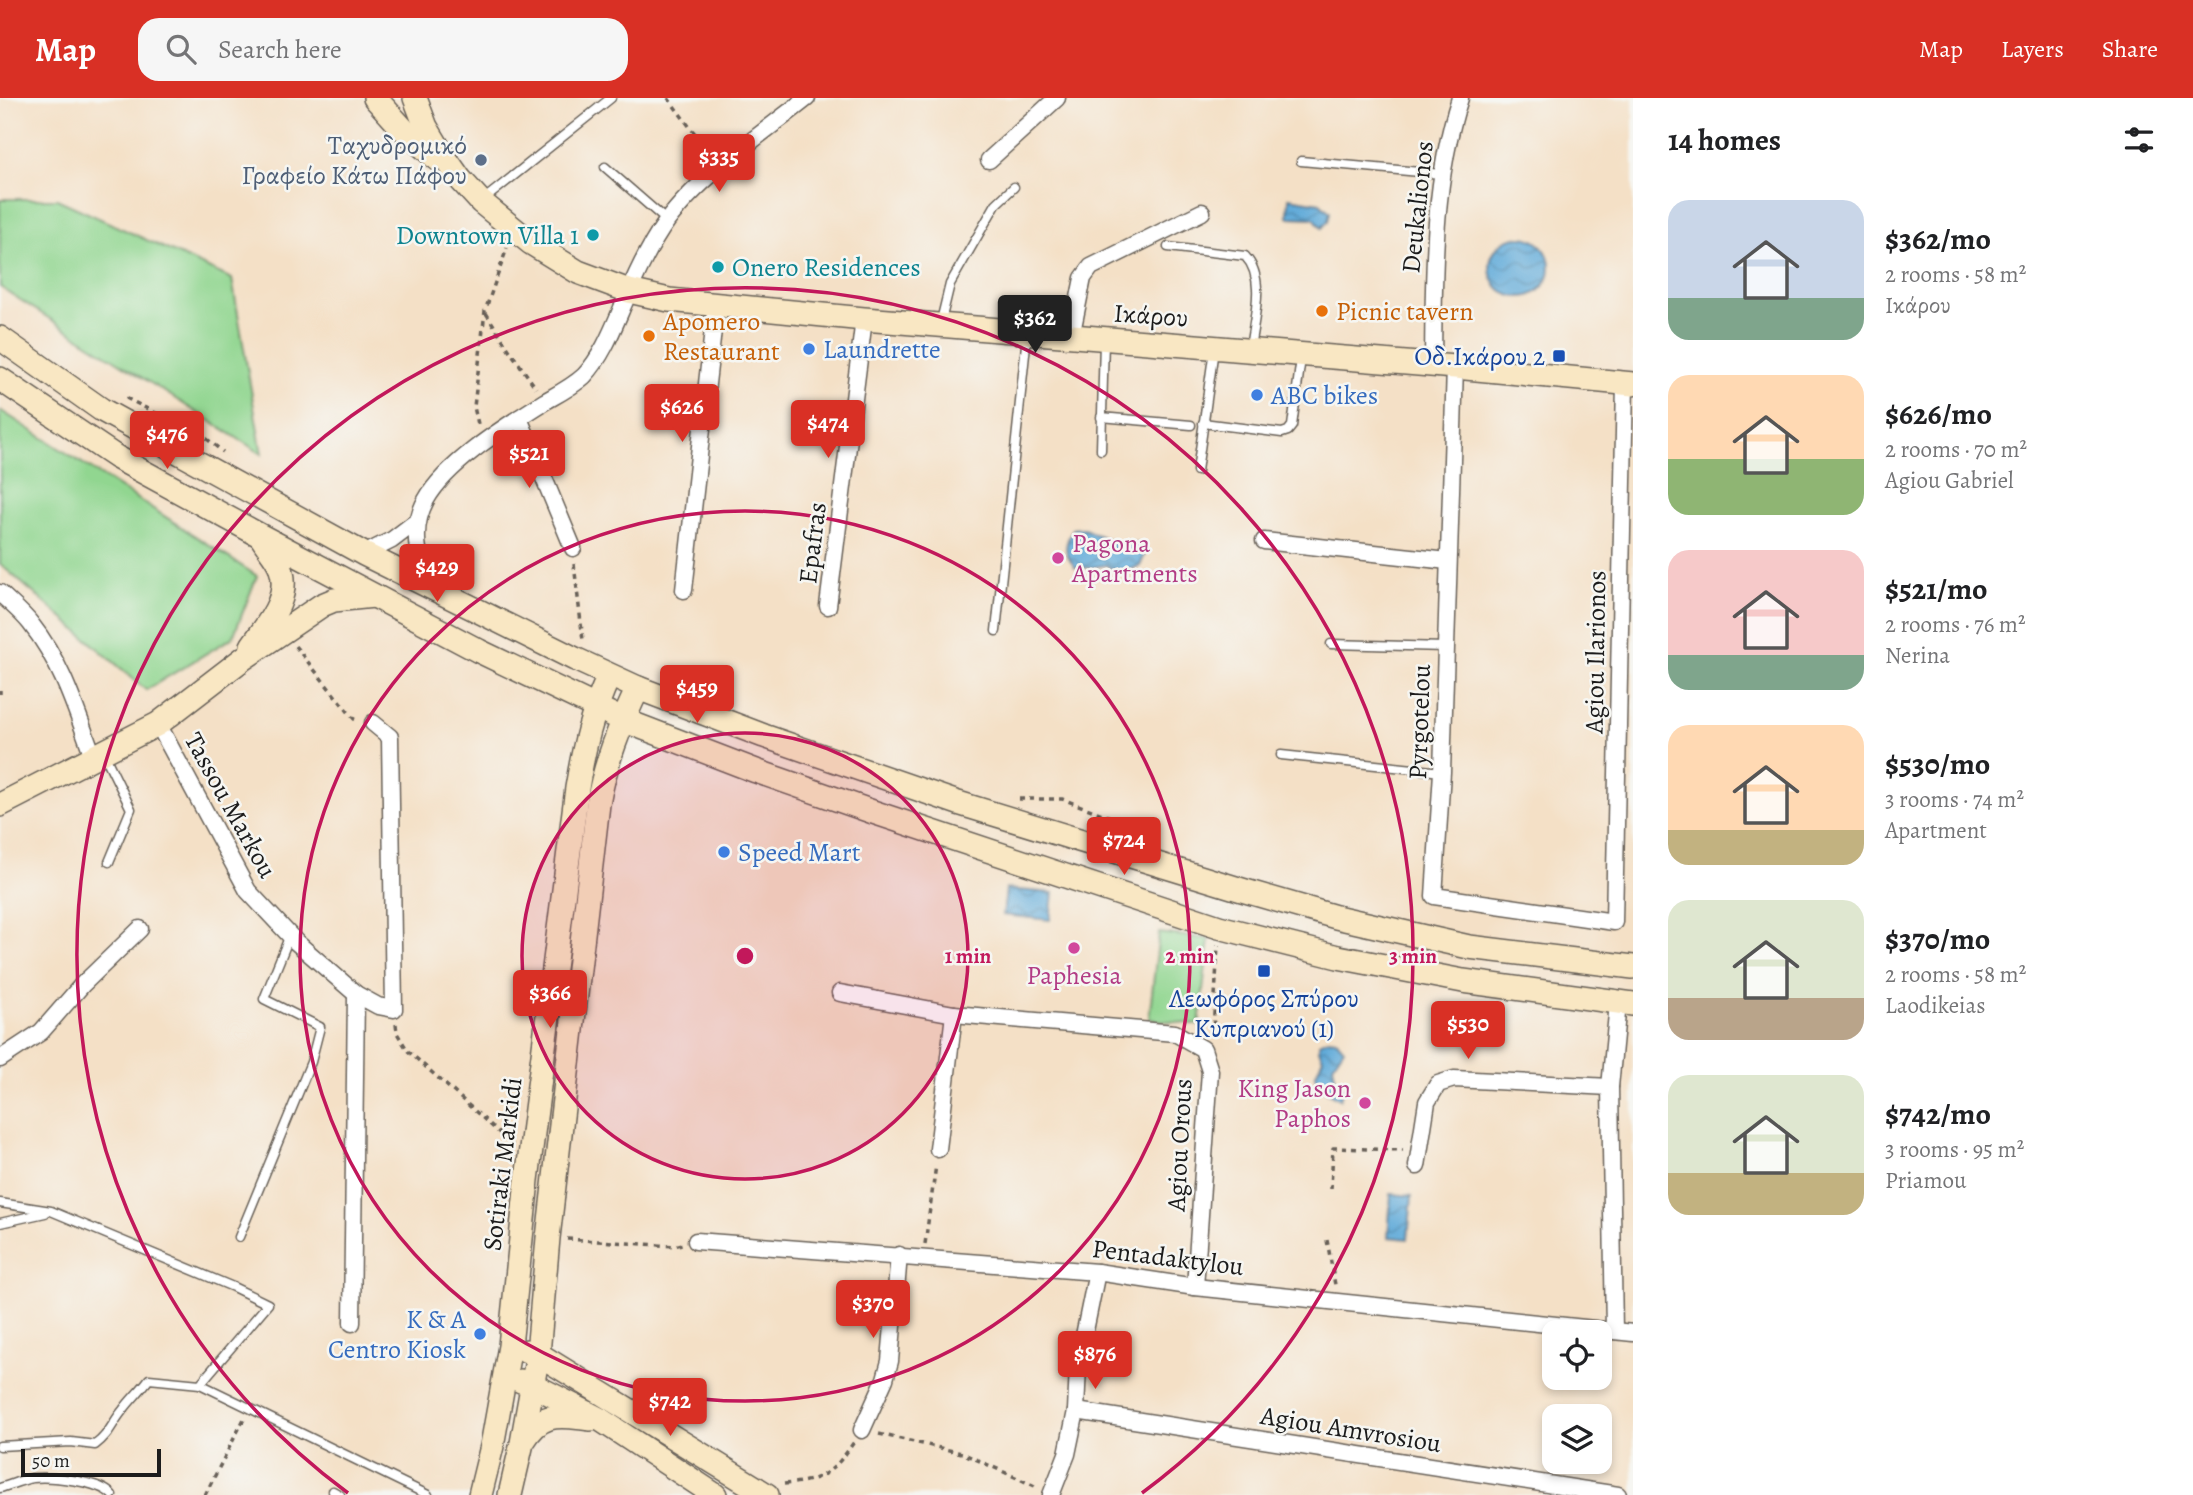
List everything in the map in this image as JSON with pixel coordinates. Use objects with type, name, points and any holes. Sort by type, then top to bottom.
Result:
[{"type":"main road","points":[[375,98],[403,128],[460,180]]},
{"type":"main road","name":"Ικάρου","points":[[415,98],[426,127],[460,180],[481,202],[531,243],[578,272],[629,291],[669,300],[1070,337],[1629,383]]},
{"type":"main road","points":[[0,338],[102,410],[364,554],[638,688],[764,736],[958,803],[1336,917],[1469,947],[1633,967]]},
{"type":"main road","points":[[0,379],[116,457],[261,537],[479,651],[623,720],[873,812],[1219,927],[1338,957],[1463,981],[1625,1004]]},
{"type":"main road","points":[[244,658],[282,600],[283,581],[279,566],[261,537]]},
{"type":"main road","points":[[0,805],[158,724],[244,658],[322,605],[334,600],[374,596]]},
{"type":"main road","name":"Sotiraki Markidi","points":[[480,1495],[510,1346],[576,788],[594,708],[609,676]]},
{"type":"main road","name":"Sotiraki Markidi","points":[[510,1495],[538,1354],[548,1238],[598,804],[606,768],[638,688]]},
{"type":"main road","points":[[510,1346],[538,1354],[760,1490]]},
{"type":"main road","points":[[505,1376],[533,1385],[601,1420],[715,1495]]},
{"type":"main road","points":[[522,1443],[537,1423],[547,1417],[601,1420]]},
{"type":"street","points":[[428,587],[417,550],[417,521],[426,499],[452,468],[519,418],[574,385],[586,374],[612,331],[642,263],[667,221],[720,167],[807,98]]},
{"type":"street","points":[[989,160],[1057,98]]},
{"type":"street","name":"Deukalionos","points":[[1444,366],[1434,281],[1441,174],[1460,98]]},
{"type":"street","points":[[1070,337],[1083,278],[1091,267],[1202,212]]},
{"type":"street","points":[[684,590],[716,303]]},
{"type":"street","name":"Epafras","points":[[828,606],[864,318]]},
{"type":"street","name":"Pyrgotelou","points":[[1444,366],[1448,561],[1442,772],[1434,896],[1614,922]]},
{"type":"street","name":"Agiou Ilarionos","points":[[1614,922],[1629,383]]},
{"type":"street","points":[[519,418],[573,548]]},
{"type":"street","points":[[364,554],[392,540],[417,521]]},
{"type":"street","points":[[1264,541],[1448,561]]},
{"type":"street","points":[[0,593],[30,622],[50,650],[98,754]]},
{"type":"street","points":[[373,723],[390,737],[394,1009]]},
{"type":"street","name":"Tassou Markou","points":[[158,724],[248,891],[290,935],[356,994],[378,1006],[394,1009]]},
{"type":"street","points":[[0,1059],[41,1032],[82,985],[140,929]]},
{"type":"street","points":[[840,993],[954,1014],[1175,1033],[1203,1049]]},
{"type":"street","points":[[352,1323],[356,994]]},
{"type":"street","points":[[1614,1331],[1610,1087],[1625,1004]]},
{"type":"street","points":[[938,1150],[954,1014]]},
{"type":"street","name":"Agiou Orous","points":[[1195,1287],[1210,1071],[1203,1049]]},
{"type":"street","points":[[1418,1158],[1427,1102],[1438,1084],[1446,1081],[1454,1079],[1610,1087]]},
{"type":"street","name":"Pentadaktylou","points":[[696,1241],[1097,1272],[1195,1287],[1633,1333]]},
{"type":"street","points":[[862,1430],[885,1379],[890,1361],[899,1255]]},
{"type":"street","points":[[1052,1495],[1067,1454],[1076,1411],[1078,1365],[1097,1272]]},
{"type":"street","name":"Agiou Amvrosiou","points":[[1076,1411],[1618,1495]]},
{"type":"lane","points":[[481,202],[611,98]]},
{"type":"lane","points":[[1301,161],[1441,174]]},
{"type":"lane","points":[[605,167],[667,221]]},
{"type":"lane","points":[[940,324],[950,284],[996,204],[1014,187]]},
{"type":"lane","points":[[1168,247],[1245,256],[1251,261],[1257,289],[1250,351]]},
{"type":"lane","points":[[996,631],[1027,332]]},
{"type":"lane","points":[[1101,450],[1104,340]]},
{"type":"lane","points":[[1196,471],[1214,348]]},
{"type":"lane","points":[[1203,423],[1282,433],[1288,431],[1292,426],[1301,355]]},
{"type":"lane","points":[[1101,417],[1191,425]]},
{"type":"lane","points":[[1331,644],[1445,647]]},
{"type":"lane","points":[[98,754],[131,809],[108,862]]},
{"type":"lane","points":[[1281,755],[1442,772]]},
{"type":"lane","points":[[239,1237],[311,1062],[320,1027],[264,999],[290,935]]},
{"type":"lane","points":[[0,1203],[51,1211],[268,1304],[200,1384]]},
{"type":"lane","points":[[0,1223],[51,1211]]},
{"type":"lane","points":[[0,1446],[71,1442],[94,1445],[106,1436],[122,1410],[149,1379],[200,1384],[428,1495]]},
{"type":"lane","points":[[0,1488],[33,1478],[91,1483],[112,1495]]},
{"type":"path","points":[[668,98],[720,167]]},
{"type":"path","points":[[483,444],[474,407],[485,311],[514,229]]},
{"type":"path","points":[[485,311],[546,401]]},
{"type":"path","points":[[117,393],[207,439],[229,456]]},
{"type":"path","points":[[572,639],[583,643],[573,548]]},
{"type":"path","points":[[294,644],[354,719],[373,723]]},
{"type":"path","points":[[1016,799],[1062,799],[1126,823],[1162,843]]},
{"type":"path","points":[[1203,1049],[1213,1031],[1219,927]]},
{"type":"path","points":[[394,1009],[397,1033],[408,1051],[530,1160]]},
{"type":"path","points":[[1331,1189],[1334,1148],[1418,1158]]},
{"type":"path","points":[[923,1257],[938,1150]]},
{"type":"path","points":[[548,1238],[674,1246],[696,1241]]},
{"type":"path","points":[[1327,1240],[1335,1284],[1334,1301]]},
{"type":"path","points":[[205,1495],[249,1409]]},
{"type":"path","points":[[760,1490],[811,1482],[839,1464],[862,1430],[962,1453],[1052,1495]]},
{"type":"green space","points":[[0,199],[57,199],[232,279],[262,454],[0,287]]},
{"type":"green space","points":[[0,410],[257,576],[233,637],[146,690],[0,564]]},
{"type":"green space","points":[[1159,933],[1209,939],[1199,1025],[1149,1019]]},
{"type":"water","points":[[1289,198],[1320,203],[1330,212],[1328,221],[1322,228],[1314,218],[1288,217]]},
{"type":"water","points":[[1514,237],[1526,237],[1545,250],[1550,267],[1548,279],[1537,292],[1526,297],[1514,297],[1495,284],[1490,273],[1490,261],[1503,242]]},
{"type":"water","points":[[1082,528],[1113,542],[1138,543],[1145,554],[1140,566],[1128,570],[1106,565],[1075,567],[1068,557],[1067,544],[1073,529]]},
{"type":"water","points":[[1006,889],[1053,893],[1050,920],[1003,915]]},
{"type":"water","points":[[1328,1039],[1337,1040],[1344,1048],[1333,1065],[1335,1076],[1343,1088],[1340,1099],[1321,1088],[1315,1076],[1323,1058],[1319,1043]]},
{"type":"water","points":[[1391,1194],[1412,1196],[1408,1239],[1388,1237]]},
{"type":"place","name":"Ταχυδρομικό Γραφείο Κάτω Πάφου","points":[[481,160]]},
{"type":"place","name":"Downtown Villa 1","points":[[593,235]]},
{"type":"place","name":"Onero Residences","points":[[718,267]]},
{"type":"place","name":"Picnic tavern","points":[[1322,311]]},
{"type":"place","name":"Apomero Restaurant","points":[[649,336]]},
{"type":"place","name":"Laundrette","points":[[809,349]]},
{"type":"place","name":"Οδ.Ικάρου 2","points":[[1559,356]]},
{"type":"place","name":"ABC bikes","points":[[1257,395]]},
{"type":"place","name":"Pagona Apartments","points":[[1058,558]]},
{"type":"place","name":"Speed Mart","points":[[724,852]]},
{"type":"place","name":"Paphesia","points":[[1074,948]]},
{"type":"place","name":"Λεωφόρος Σπύρου Κυπριανού (1)","points":[[1264,971]]},
{"type":"place","name":"King Jason Paphos","points":[[1365,1103]]},
{"type":"place","name":"K & A Centro Kiosk","points":[[480,1334]]}]
